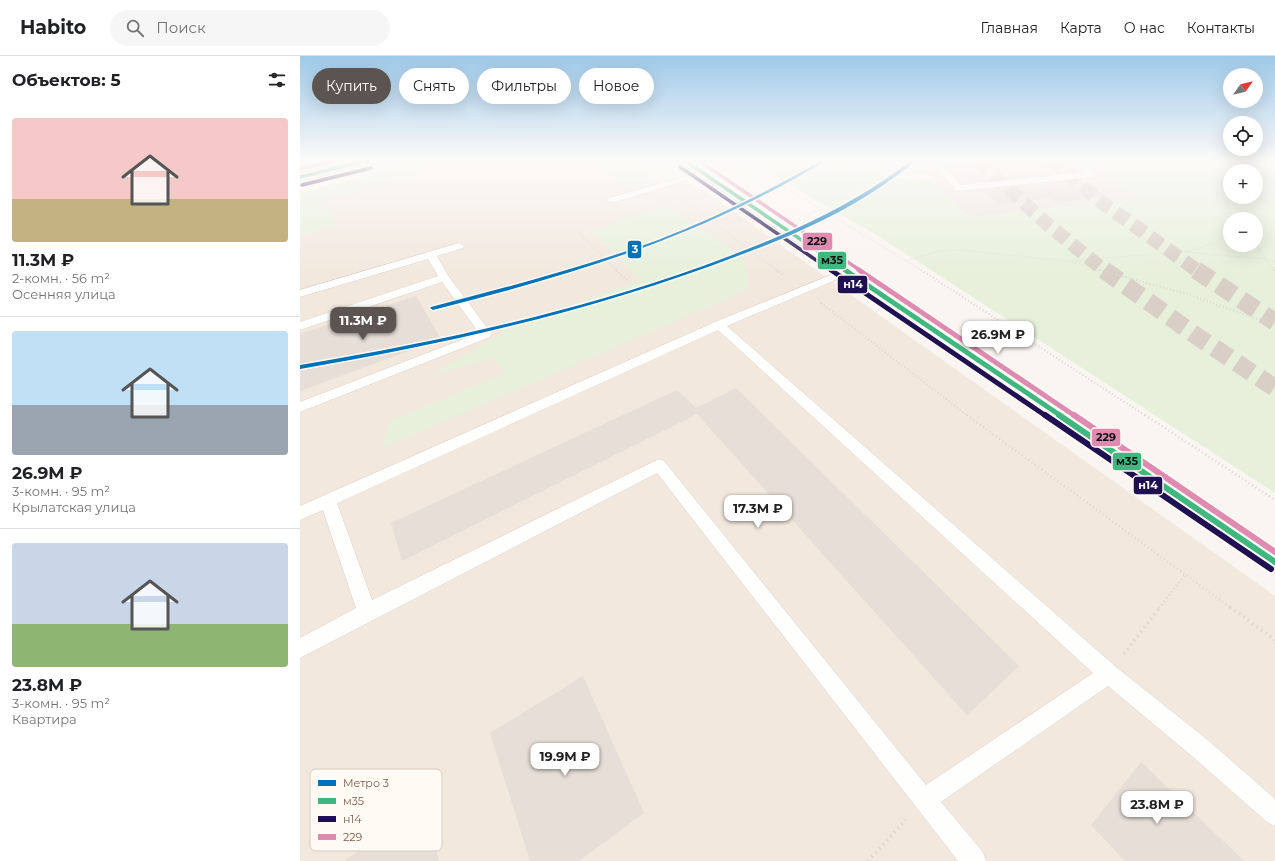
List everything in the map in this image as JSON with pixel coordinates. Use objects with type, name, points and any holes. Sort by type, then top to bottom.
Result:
[{"type":"main road","points":[[740,198],[1275,562]]},
{"type":"lane","points":[[612,200],[621,198]]},
{"type":"lane","points":[[300,294],[459,246]]},
{"type":"lane","points":[[300,407],[486,334],[444,278],[431,254]]},
{"type":"lane","points":[[300,512],[719,325],[848,271]]},
{"type":"lane","points":[[300,326],[444,278]]},
{"type":"lane","points":[[719,325],[1109,674],[1201,749],[1275,814]]},
{"type":"lane","points":[[300,648],[367,612],[659,465],[974,861]]},
{"type":"lane","points":[[328,500],[367,612]]},
{"type":"lane","points":[[924,800],[1109,674]]},
{"type":"path","points":[[683,198],[976,422],[1275,640]]},
{"type":"path","points":[[806,198],[908,261],[1275,500]]},
{"type":"path","points":[[1263,226],[1275,219]]},
{"type":"path","points":[[578,232],[628,281]]},
{"type":"path","points":[[751,251],[766,238]]},
{"type":"path","points":[[1184,252],[1223,241]]},
{"type":"path","points":[[908,261],[921,255],[939,251],[959,250],[1068,261],[1184,293],[1275,325]]},
{"type":"path","points":[[1068,261],[1184,252],[1275,260]]},
{"type":"path","points":[[1261,252],[1275,271]]},
{"type":"path","points":[[1109,674],[1185,574]]},
{"type":"path","points":[[868,861],[924,800]]},
{"type":"shaded area","points":[[331,198],[714,198],[1275,596],[1275,861],[300,861],[300,236],[337,225],[322,200]]},
{"type":"shaded area","points":[[950,198],[1139,198],[1141,199],[974,217],[964,213]]},
{"type":"green space","points":[[300,198],[332,198],[323,200],[337,225],[300,236]]},
{"type":"green space","points":[[812,198],[949,198],[964,213],[974,217],[1141,199],[1139,198],[1223,198],[1223,204],[1263,204],[1263,198],[1275,198],[1275,493],[880,237]]},
{"type":"green space","points":[[667,205],[745,258],[749,289],[382,448],[389,421],[505,373],[493,358],[429,376],[510,328],[641,280],[591,231]]},
{"type":"building","points":[[991,198],[1094,198],[1055,203],[1050,198],[998,204]]},
{"type":"building","points":[[416,296],[441,339],[300,391],[300,334]]},
{"type":"building","points":[[736,388],[1019,666],[967,715],[697,414],[402,561],[391,523],[677,390],[696,408]]},
{"type":"building","points":[[583,676],[644,813],[579,861],[530,861],[490,733]]},
{"type":"building","points":[[1141,762],[1244,861],[1125,861],[1091,825]]},
{"type":"building","points":[[359,851],[436,851],[439,861],[344,861]]},
{"type":"tunnel","points":[[1019,198],[1046,223],[1105,271]]},
{"type":"tunnel","points":[[1096,198],[1198,271]]},
{"type":"tunnel","points":[[1104,270],[1198,337],[1275,388]]},
{"type":"tunnel","points":[[1196,270],[1275,322]]},
{"type":"metro line","name":"3","points":[[433,308],[510,288],[623,254],[697,225],[755,198]]},
{"type":"metro line","name":"3","points":[[300,367],[355,358],[516,324],[621,295],[674,278],[776,239],[800,229],[860,198]]},
{"type":"transit line","name":"н14","points":[[725,198],[1271,569]]},
{"type":"transit line","name":"м35","points":[[739,198],[1275,562]]},
{"type":"transit line","name":"229","points":[[753,198],[1275,552]]}]
